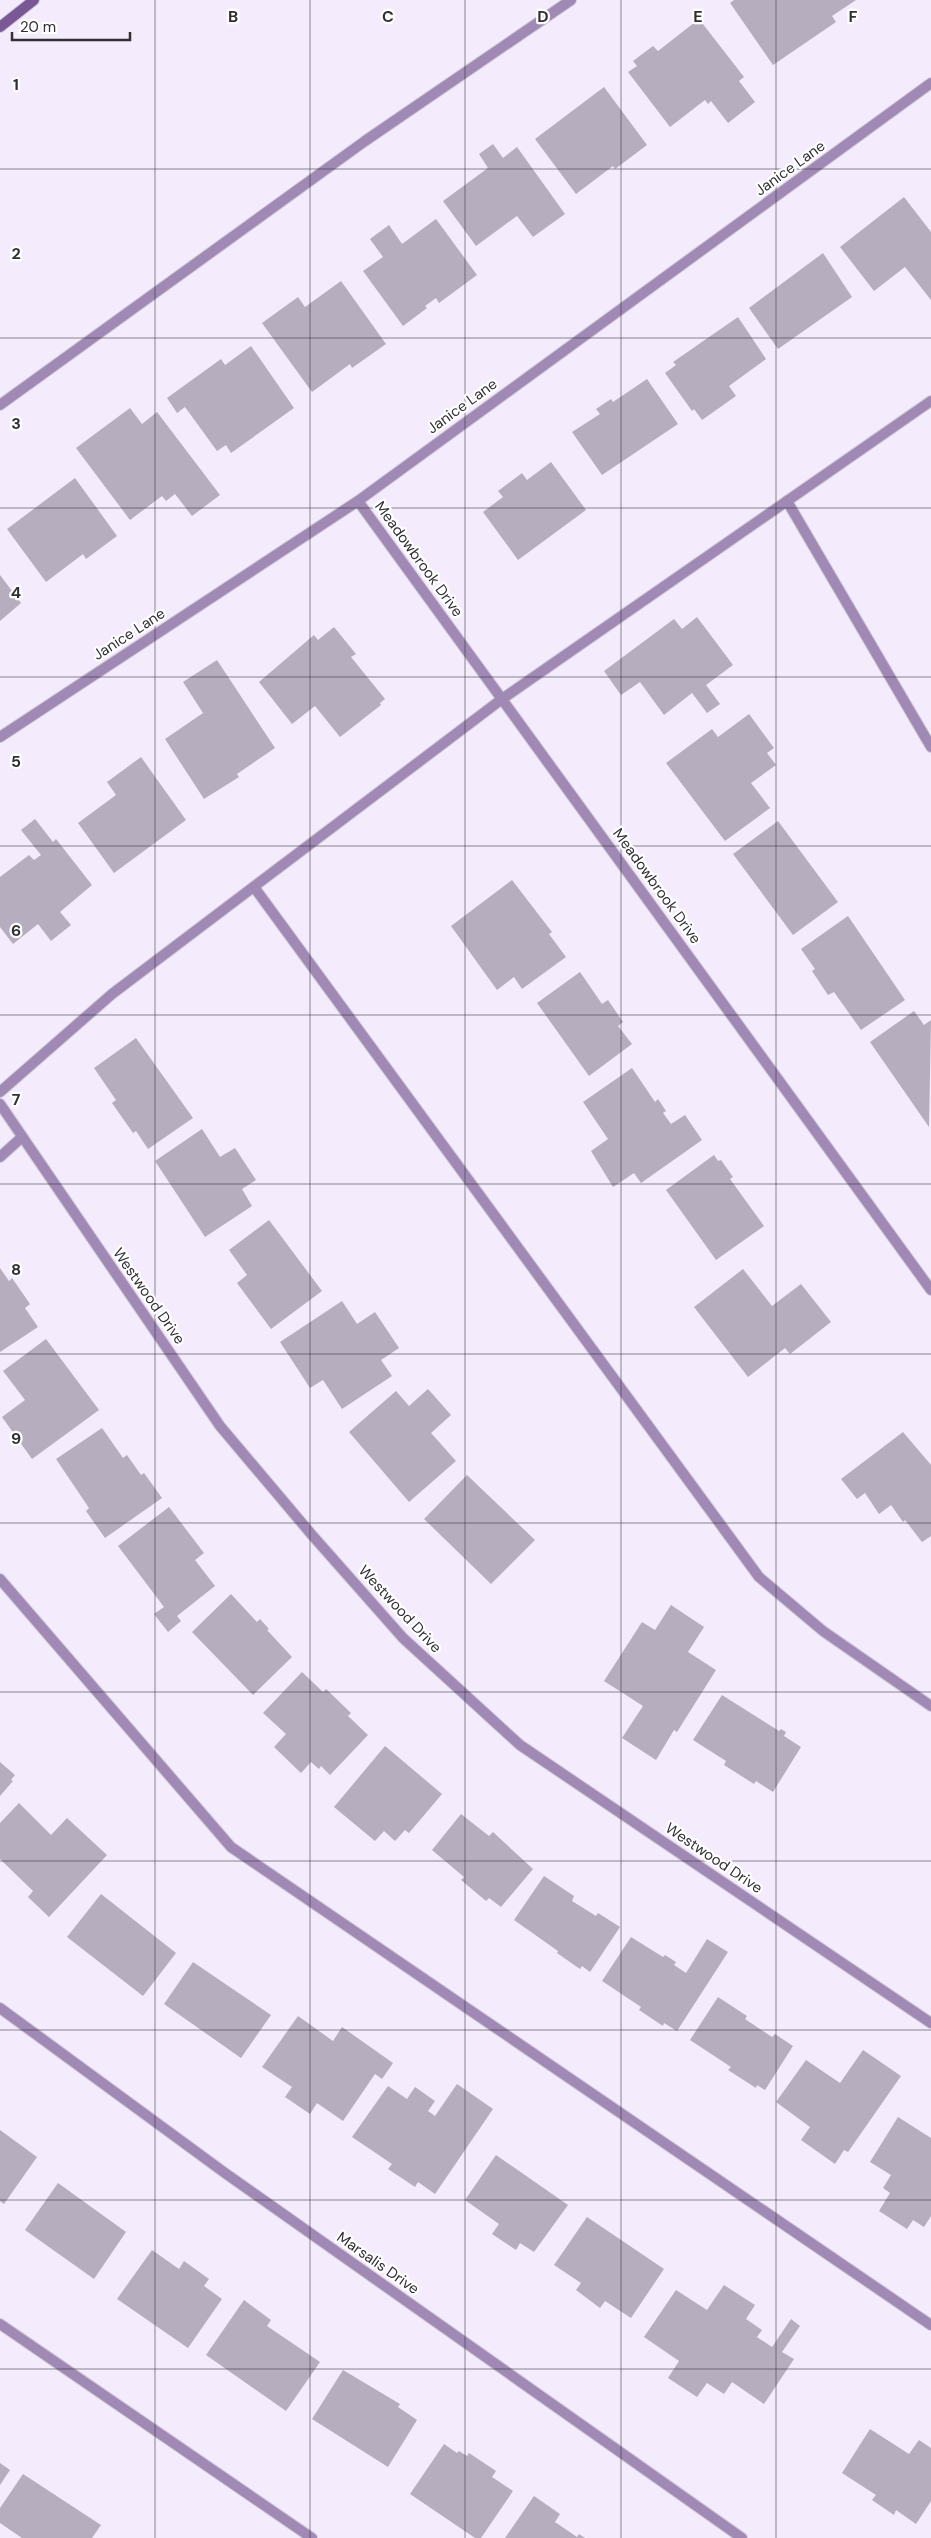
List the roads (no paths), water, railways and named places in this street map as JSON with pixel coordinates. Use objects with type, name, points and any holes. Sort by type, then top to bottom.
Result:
[{"type":"main road","points":[[0,27],[34,0]]},
{"type":"street","points":[[0,405],[365,141],[571,0]]},
{"type":"street","name":"Janice Lane","points":[[0,737],[358,501],[931,83]]},
{"type":"street","points":[[0,1092],[112,994],[502,699],[931,401]]},
{"type":"street","name":"Meadowbrook Drive","points":[[358,501],[931,1290]]},
{"type":"street","points":[[787,501],[931,747]]},
{"type":"street","points":[[254,887],[759,1577],[823,1631],[931,1706]]},
{"type":"street","name":"Westwood Drive","points":[[0,1104],[21,1138],[220,1426],[312,1535],[403,1638],[520,1745],[931,2023]]},
{"type":"street","points":[[0,1156],[21,1138]]},
{"type":"street","points":[[0,1579],[231,1846],[931,2325]]},
{"type":"street","name":"Marsalis Drive","points":[[0,2008],[225,2173],[742,2538]]},
{"type":"street","points":[[0,2324],[312,2538]]}]
